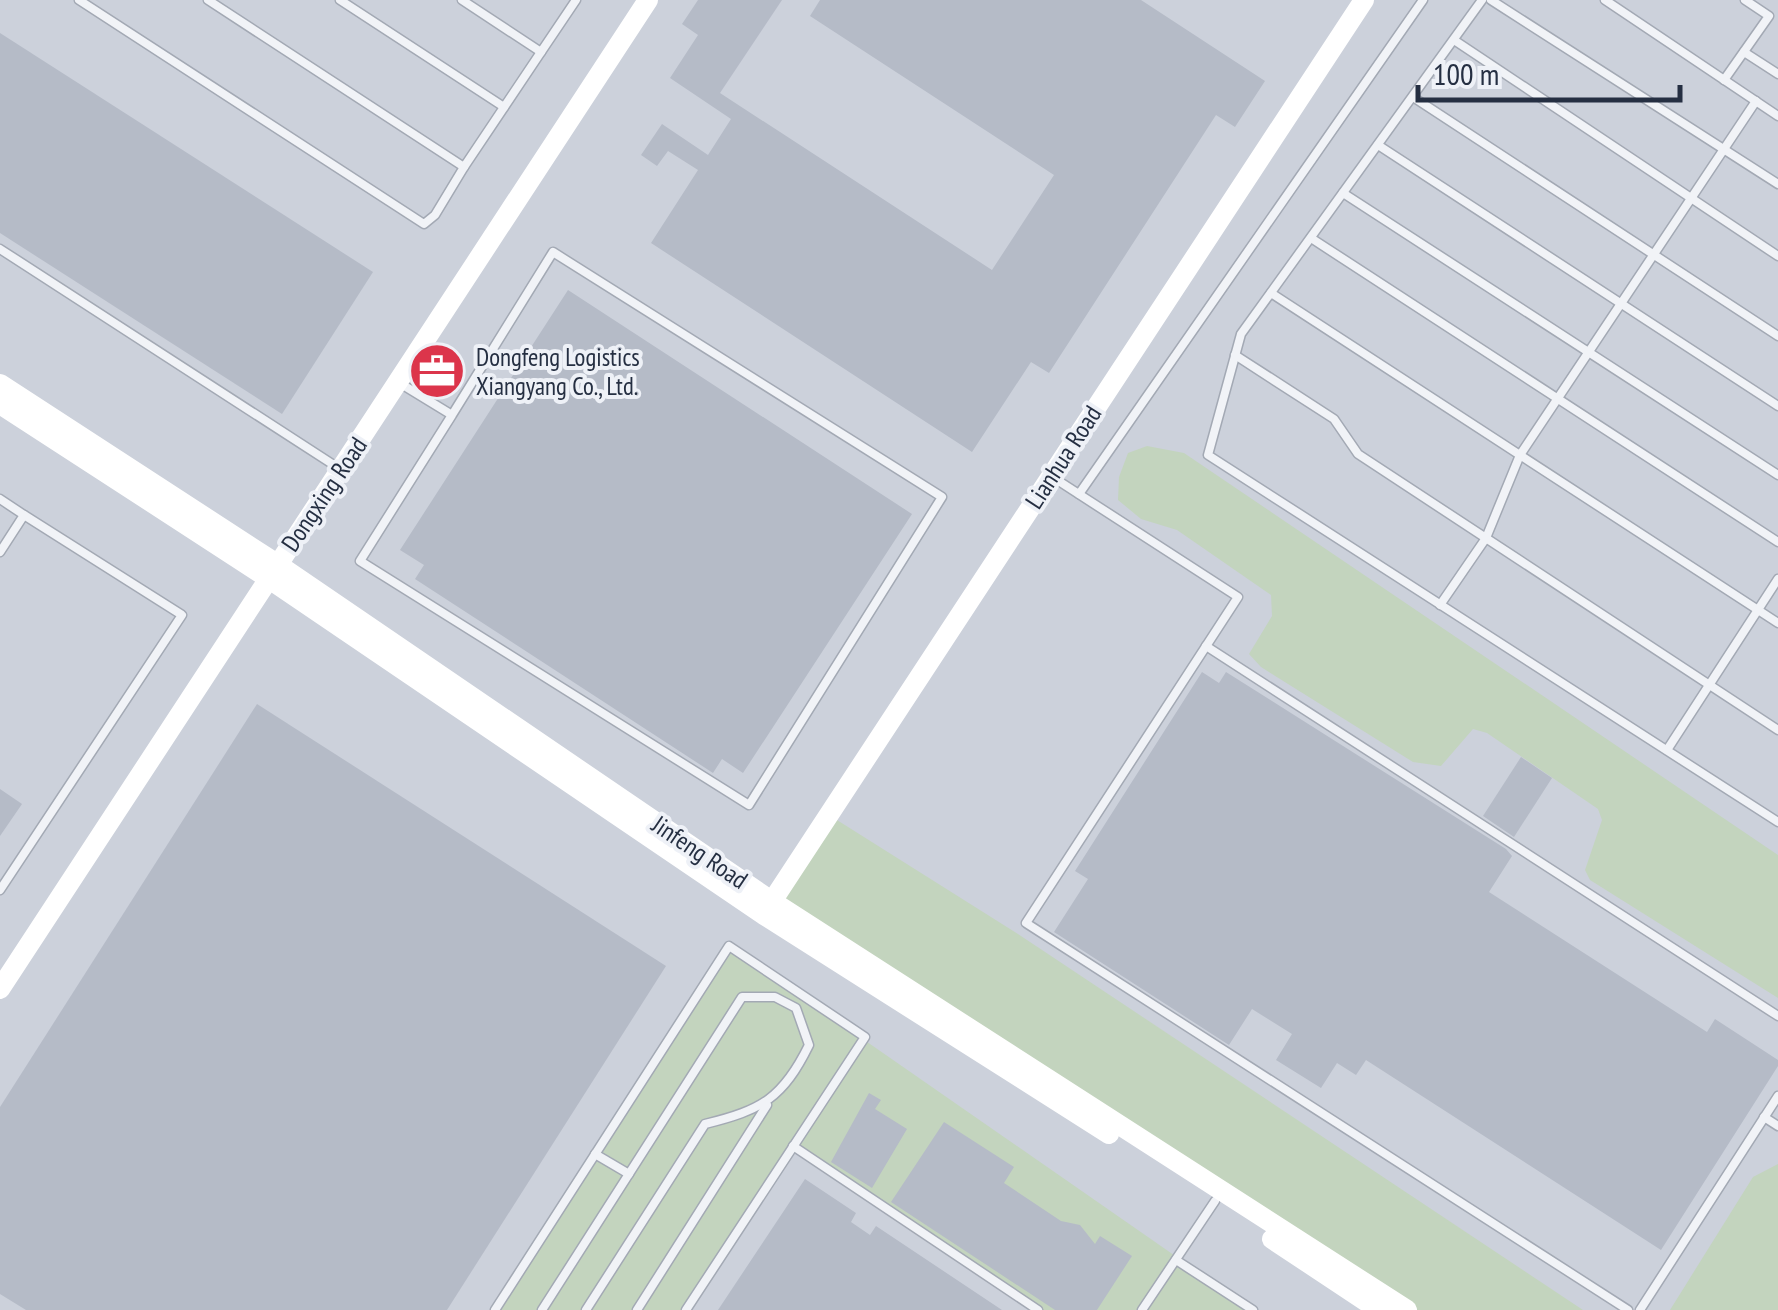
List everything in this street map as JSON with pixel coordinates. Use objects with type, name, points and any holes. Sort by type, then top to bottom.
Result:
[{"type":"street","name":"Dongxing Road","points":[[0,988],[648,0]]},
{"type":"street","name":"Lianhua Road","points":[[768,908],[1364,0]]},
{"type":"street","name":"Jinfeng Road","points":[[0,384],[768,908],[1378,1310]]},
{"type":"street","name":"Jinfeng Road","points":[[0,404],[272,571]]},
{"type":"street","name":"Jinfeng Road","points":[[768,908],[1407,1310]]},
{"type":"lane","points":[[79,0],[424,224],[435,214],[576,0]]},
{"type":"lane","points":[[208,0],[464,168]]},
{"type":"lane","points":[[340,0],[504,107]]},
{"type":"lane","points":[[462,0],[541,52]]},
{"type":"lane","points":[[1079,494],[1423,0]]},
{"type":"lane","points":[[1482,0],[1241,334],[1208,455],[1778,822]]},
{"type":"lane","points":[[1491,0],[1778,184]]},
{"type":"lane","points":[[1605,0],[1778,116]]},
{"type":"lane","points":[[1724,80],[1769,16],[1745,0]]},
{"type":"lane","points":[[1454,40],[1778,256]]},
{"type":"lane","points":[[1744,52],[1778,74]]},
{"type":"lane","points":[[1413,97],[1778,336]]},
{"type":"lane","points":[[1440,605],[1486,538],[1520,455],[1756,101]]},
{"type":"lane","points":[[1378,145],[1778,406]]},
{"type":"lane","points":[[1343,193],[1778,475]]},
{"type":"lane","points":[[1311,238],[1778,542]]},
{"type":"lane","points":[[0,249],[340,468]]},
{"type":"lane","points":[[553,252],[942,497],[749,806],[360,561],[452,415],[553,252]]},
{"type":"lane","points":[[1270,294],[1778,623]]},
{"type":"lane","points":[[1236,356],[1334,420],[1358,454],[1778,730]]},
{"type":"lane","points":[[398,382],[452,415]]},
{"type":"lane","points":[[1050,476],[1238,597],[1026,923],[1628,1310]]},
{"type":"lane","points":[[0,499],[182,615],[0,890]]},
{"type":"lane","points":[[0,552],[24,515]]},
{"type":"lane","points":[[1667,750],[1778,579]]},
{"type":"lane","points":[[1206,646],[1778,1016]]},
{"type":"lane","points":[[495,1310],[729,946],[865,1037],[686,1310]]},
{"type":"lane","points":[[542,1310],[742,997],[776,997],[796,1008],[810,1045],[792,1079],[770,1101],[637,1310]]},
{"type":"lane","points":[[1640,1310],[1778,1096]]},
{"type":"lane","points":[[586,1310],[705,1124],[742,1115],[770,1101]]},
{"type":"lane","points":[[1764,1118],[1778,1126]]},
{"type":"lane","points":[[793,1146],[1038,1310]]},
{"type":"lane","points":[[595,1154],[629,1174]]},
{"type":"lane","points":[[1142,1310],[1215,1200]]},
{"type":"lane","points":[[1176,1260],[1253,1310]]},
{"type":"shaded area","points":[[0,0],[1778,0],[1778,1310],[0,1310]]},
{"type":"green space","points":[[1147,446],[1184,453],[1778,855],[1778,998],[1590,880],[1585,870],[1602,820],[1598,809],[1487,733],[1473,729],[1441,766],[1413,762],[1261,667],[1249,654],[1272,616],[1271,595],[1177,530],[1141,519],[1118,500],[1119,477],[1128,453]]},
{"type":"green space","points":[[829,815],[1018,934],[1583,1310],[1407,1310],[773,902]]},
{"type":"green space","points":[[729,946],[1253,1310],[1038,1310],[794,1146],[686,1310],[495,1310]]},
{"type":"green space","points":[[1778,1164],[1778,1310],[1670,1310],[1753,1177]]},
{"type":"building","points":[[698,0],[782,0],[720,93],[992,270],[1054,175],[810,16],[820,0],[1141,0],[1265,81],[1235,127],[1216,115],[1049,373],[1031,362],[972,452],[651,243],[698,170],[668,151],[657,166],[641,155],[662,124],[708,155],[731,119],[670,78],[698,35],[682,24]]},
{"type":"building","points":[[0,33],[373,272],[282,414],[0,233]]},
{"type":"building","points":[[568,290],[912,514],[743,773],[722,759],[713,773],[415,579],[424,565],[400,550]]},
{"type":"building","points":[[1202,672],[1219,683],[1226,672],[1506,849],[1512,856],[1489,892],[1707,1032],[1715,1019],[1778,1060],[1778,1066],[1661,1250],[1366,1060],[1356,1075],[1337,1063],[1321,1088],[1276,1060],[1292,1034],[1252,1009],[1229,1045],[1054,932],[1088,879],[1075,871]]},
{"type":"building","points":[[257,704],[666,966],[447,1310],[26,1310],[0,1294],[0,1107]]},
{"type":"building","points":[[1521,757],[1552,778],[1514,837],[1483,816]]},
{"type":"building","points":[[0,789],[22,804],[0,836]]},
{"type":"building","points":[[869,1093],[881,1100],[875,1109],[907,1129],[872,1188],[831,1162]]},
{"type":"building","points":[[944,1122],[1014,1167],[1004,1183],[1061,1221],[1080,1225],[1095,1244],[1100,1236],[1132,1256],[1097,1310],[1055,1310],[891,1202]]},
{"type":"building","points":[[805,1179],[856,1213],[851,1222],[870,1235],[876,1226],[1002,1310],[718,1310]]},
{"type":"place","name":"Dongfeng Logistics Xiangyang Co., Ltd.","points":[[437,371]]}]
